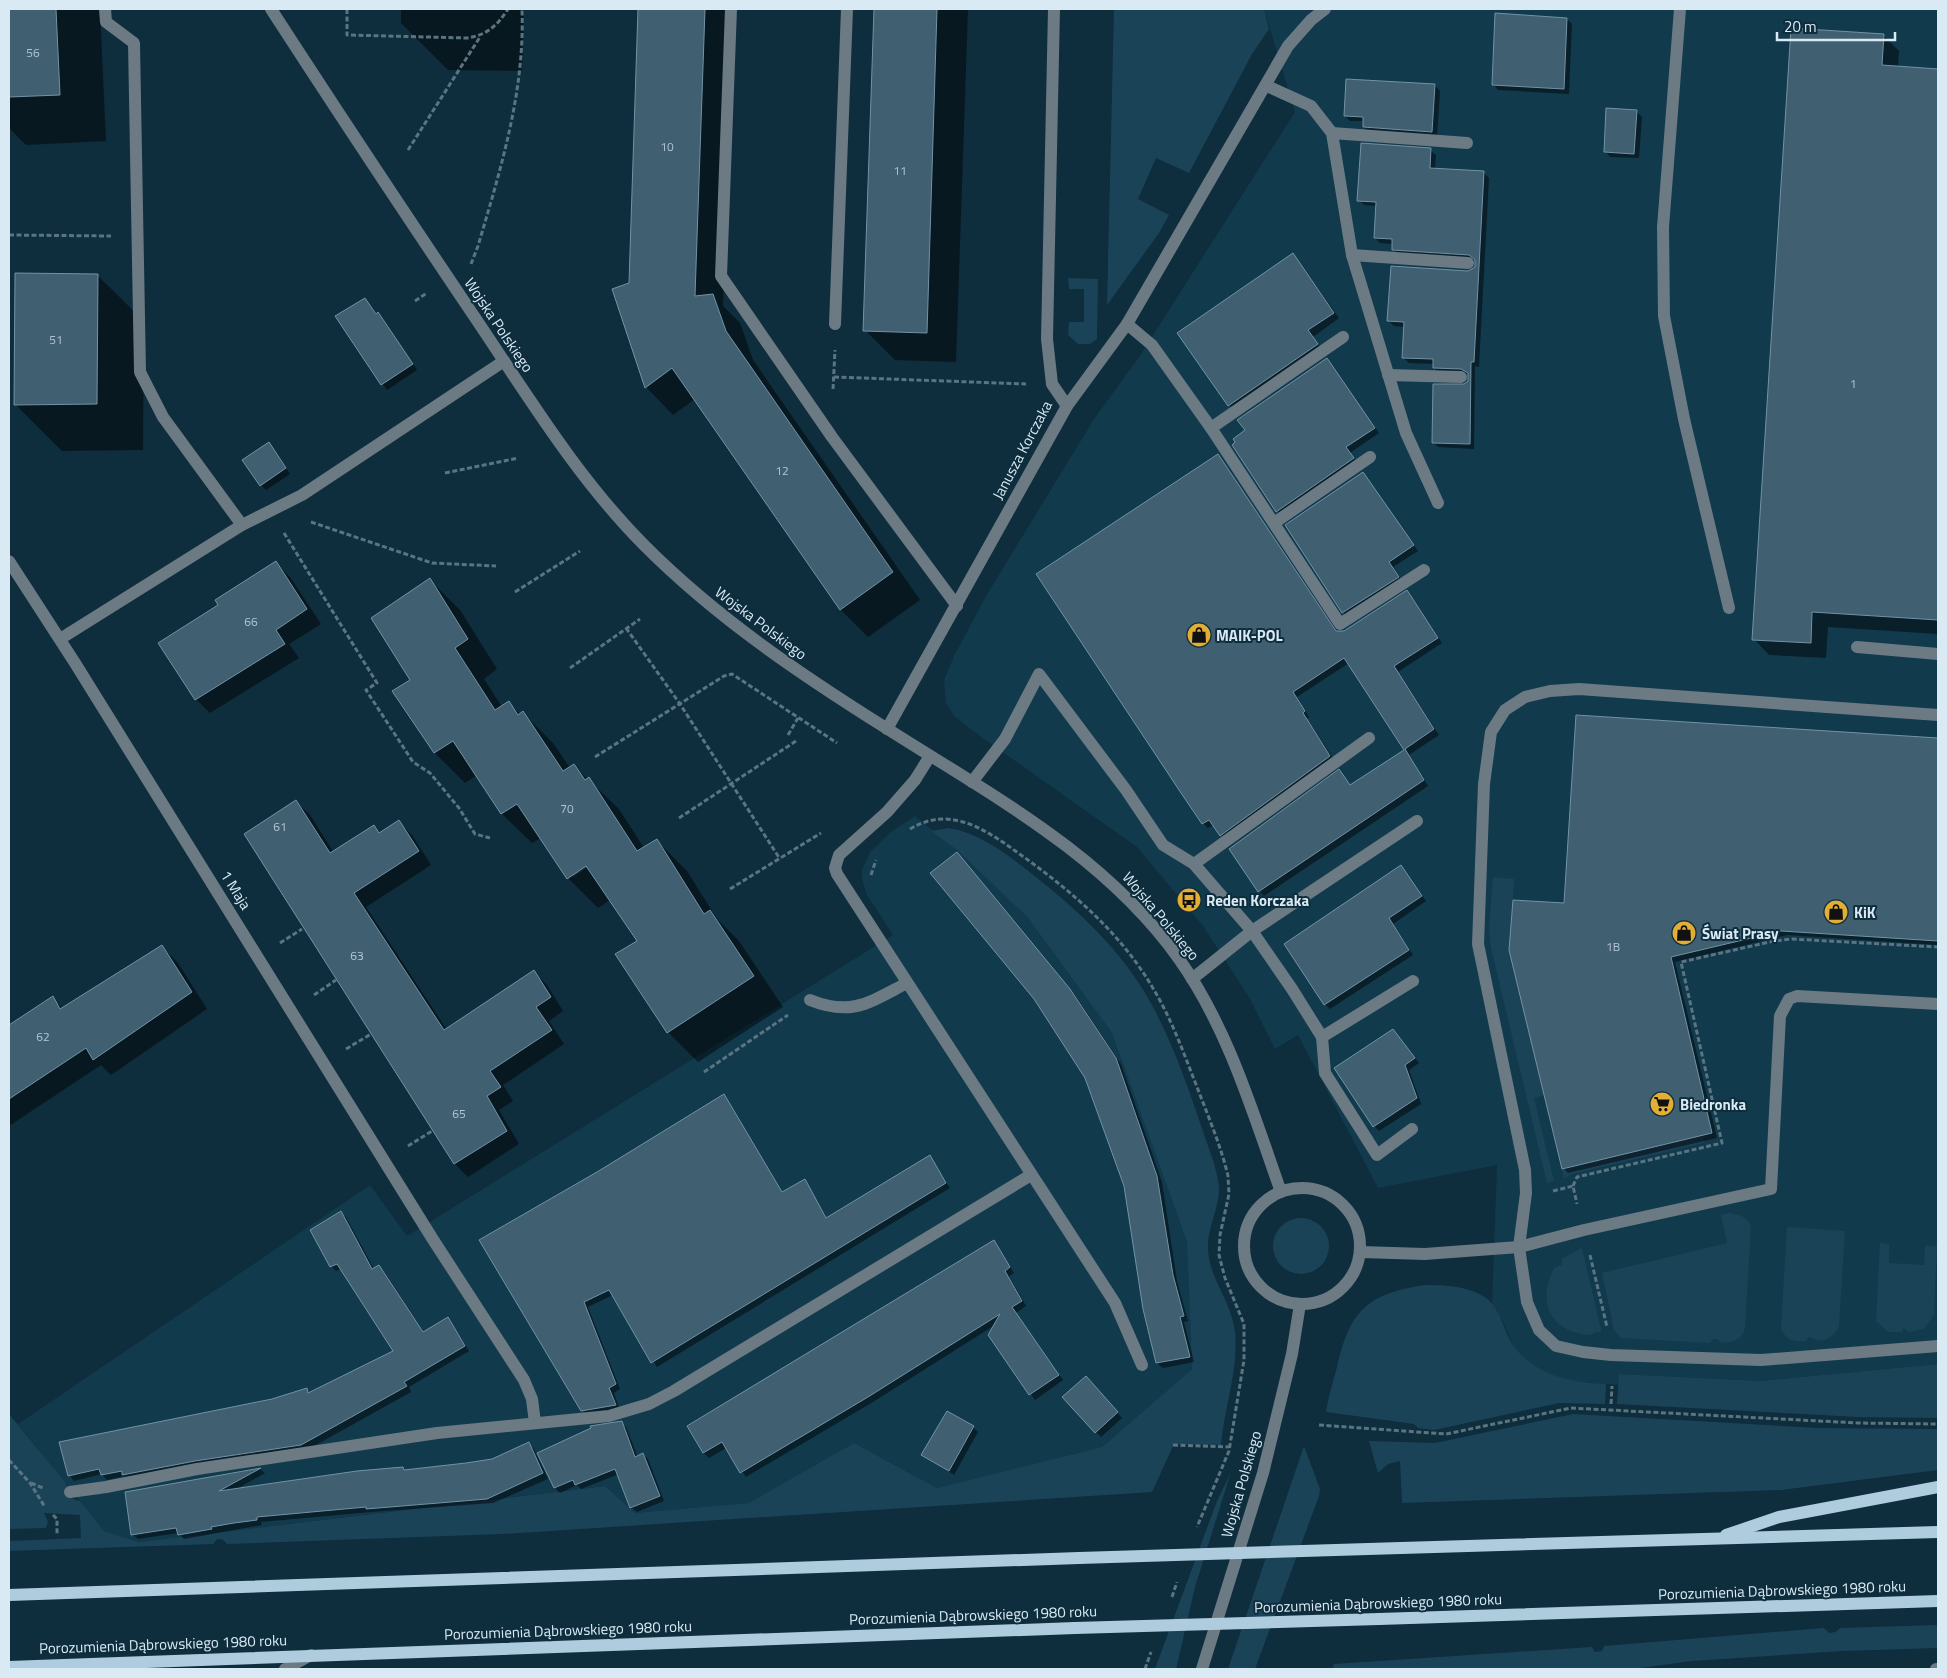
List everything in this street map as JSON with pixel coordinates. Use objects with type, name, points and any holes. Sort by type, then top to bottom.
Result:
[{"type":"main road","points":[[1712,1540],[1779,1517],[1938,1487]]},
{"type":"main road","points":[[9,1595],[1079,1558],[1938,1532]]},
{"type":"main road","name":"Porozumienia Dąbrowskiego 1980 roku","points":[[9,1667],[1075,1628],[1938,1601]]},
{"type":"street","points":[[105,9],[106,22],[134,43],[140,372],[162,417],[242,525]]},
{"type":"street","name":"Wojska Polskiego","points":[[271,9],[504,361],[604,501],[641,542],[688,587],[759,644],[1042,828],[1095,868],[1140,912],[1192,979],[1213,1015],[1281,1192]]},
{"type":"street","points":[[731,9],[721,276],[832,437],[957,606]]},
{"type":"street","points":[[835,324],[846,9]]},
{"type":"street","name":"Janusza Korczaka","points":[[887,729],[1067,406],[1052,384],[1047,339],[1054,9]]},
{"type":"street","points":[[1067,406],[1127,324],[1267,86],[1288,46],[1311,20],[1325,9]]},
{"type":"street","points":[[1680,9],[1663,227],[1664,316],[1684,419],[1729,608]]},
{"type":"street","points":[[1267,86],[1311,106],[1332,133],[1352,255],[1406,433],[1438,503]]},
{"type":"street","points":[[1332,133],[1467,143]]},
{"type":"street","points":[[1352,255],[1468,262]]},
{"type":"street","points":[[1127,324],[1152,345],[1211,428],[1340,624],[1424,570]]},
{"type":"street","points":[[1211,428],[1343,337]]},
{"type":"street","points":[[60,639],[242,525],[302,496],[504,361]]},
{"type":"street","points":[[1388,375],[1461,377]]},
{"type":"street","points":[[1274,523],[1370,457]]},
{"type":"street","name":"1 Maja","points":[[9,561],[60,639],[432,1238],[524,1380],[532,1399],[535,1423]]},
{"type":"street","points":[[1857,647],[1938,654]]},
{"type":"street","points":[[972,782],[1005,740],[1039,674],[1126,790],[1163,845],[1194,864],[1252,931],[1292,989],[1322,1038],[1325,1073],[1376,1155],[1412,1129]]},
{"type":"street","points":[[1938,714],[1579,689],[1550,691],[1525,697],[1505,710],[1491,732],[1486,775],[1478,944],[1525,1170],[1526,1193],[1519,1247],[1527,1302],[1539,1330],[1556,1346],[1583,1352],[1761,1360],[1938,1346]]},
{"type":"street","points":[[1194,864],[1369,738]]},
{"type":"street","points":[[930,756],[914,780],[887,812],[842,851],[836,861],[835,868],[840,879],[1115,1303],[1142,1365]]},
{"type":"street","points":[[1192,979],[1252,931],[1417,821]]},
{"type":"street","points":[[1322,1038],[1413,981]]},
{"type":"street","points":[[810,1000],[829,1008],[844,1008],[866,1004],[907,983]]},
{"type":"street","points":[[1360,1252],[1425,1254],[1519,1247],[1584,1230],[1772,1189],[1780,1016],[1789,999],[1797,996],[1938,1004]]},
{"type":"street","points":[[70,1492],[257,1460],[446,1432],[609,1416],[649,1404],[1031,1175]]},
{"type":"street","points":[[1300,1188],[1320,1191],[1337,1200],[1351,1214],[1359,1232],[1360,1252],[1356,1268],[1347,1284],[1334,1295],[1318,1302],[1300,1304],[1281,1300],[1264,1290],[1252,1275],[1245,1256],[1245,1237],[1252,1218],[1264,1202],[1281,1192],[1300,1188]]},
{"type":"street","name":"Wojska Polskiego","points":[[1202,1669],[1263,1474],[1292,1354],[1300,1304]]},
{"type":"street","points":[[285,1669],[311,1655]]},
{"type":"path","points":[[347,9],[348,35],[467,38],[480,36],[492,30],[508,9]]},
{"type":"path","points":[[471,264],[478,246],[514,115],[523,38],[522,9]]},
{"type":"path","points":[[408,150],[480,36]]},
{"type":"path","points":[[9,235],[138,236]]},
{"type":"path","points":[[415,301],[429,292]]},
{"type":"path","points":[[832,437],[835,344]]},
{"type":"path","points":[[834,377],[1007,384]]},
{"type":"path","points":[[445,473],[518,458]]},
{"type":"path","points":[[270,510],[432,563],[496,566]]},
{"type":"path","points":[[270,510],[377,683],[366,690],[413,762],[430,773],[459,808],[474,834],[490,838]]},
{"type":"path","points":[[514,592],[580,551]]},
{"type":"path","points":[[570,668],[640,619]]},
{"type":"path","points":[[626,628],[680,704],[780,859]]},
{"type":"path","points":[[595,757],[724,676],[732,674],[837,743]]},
{"type":"path","points":[[788,735],[798,718]]},
{"type":"path","points":[[679,818],[796,741]]},
{"type":"path","points":[[909,830],[932,820],[955,819],[975,826],[1000,840],[1044,872],[1098,918],[1137,963],[1162,1004],[1203,1104],[1228,1176],[1229,1194],[1220,1235],[1220,1263],[1242,1315],[1245,1334],[1243,1368],[1230,1447],[1196,1531]]},
{"type":"path","points":[[730,889],[825,830]]},
{"type":"path","points":[[872,880],[872,868],[878,858]]},
{"type":"path","points":[[278,944],[302,929]]},
{"type":"path","points":[[1579,1212],[1573,1186],[1577,1177],[1722,1143],[1681,962],[1774,940],[1792,939],[1938,948]]},
{"type":"path","points":[[312,996],[336,980]]},
{"type":"path","points":[[704,1072],[810,1000]]},
{"type":"path","points":[[345,1050],[371,1034]]},
{"type":"path","points":[[407,1147],[432,1130]]},
{"type":"path","points":[[1550,1192],[1573,1186]]},
{"type":"path","points":[[1588,1247],[1609,1332]]},
{"type":"path","points":[[1611,1404],[1612,1386]]},
{"type":"path","points":[[1319,1425],[1441,1435],[1571,1408],[1858,1423],[1938,1424]]},
{"type":"path","points":[[1173,1445],[1230,1447]]},
{"type":"path","points":[[9,1460],[30,1482]]},
{"type":"path","points":[[1169,1605],[1179,1577]]},
{"type":"path","points":[[1145,1669],[1152,1651]]},
{"type":"shaded area","points":[[1114,9],[1264,9],[1269,29],[1252,54],[1189,173],[1156,158],[1138,199],[1169,215],[1159,233],[1107,305]]},
{"type":"shaded area","points":[[1264,9],[1938,9],[1938,1364],[1759,1381],[1620,1374],[1619,1385],[1570,1381],[1555,1377],[1534,1367],[1514,1347],[1498,1311],[1492,1303],[1497,1165],[1378,1188],[1298,1035],[1275,1049],[1250,999],[1203,926],[1137,847],[977,734],[954,716],[946,703],[944,680],[954,656],[986,596],[1094,419],[1139,357],[1295,112]]},
{"type":"shaded area","points":[[1068,278],[1098,279],[1097,339],[1090,344],[1078,344],[1068,335],[1069,322],[1084,322],[1084,289],[1069,289]]},
{"type":"shaded area","points":[[915,816],[957,850],[1028,918],[1112,1033],[1187,1242],[1192,1369],[1102,1447],[937,1488],[854,1443],[750,1503],[635,1513],[604,1486],[139,1542],[104,1531],[18,1424],[370,1185],[407,1236],[893,935],[867,895],[862,879],[862,870],[870,852],[892,831]]},
{"type":"shaded area","points":[[949,828],[972,835],[1003,852],[1048,886],[1078,912],[1106,940],[1131,971],[1154,1008],[1174,1051],[1214,1163],[1219,1189],[1208,1241],[1209,1260],[1216,1281],[1230,1311],[1236,1346],[1221,1445],[1174,1444],[1152,1492],[503,1534],[227,1544],[222,1539],[217,1539],[213,1544],[9,1551],[9,1541],[81,1538],[80,1515],[44,1513],[48,1522],[46,1528],[9,1529],[9,1414],[65,1482],[73,1499],[80,1501],[104,1531],[139,1542],[605,1486],[635,1513],[749,1503],[854,1443],[937,1488],[1102,1447],[1192,1369],[1187,1242],[1112,1033],[1028,918],[957,850],[931,831]]},
{"type":"shaded area","points":[[1493,877],[1514,879],[1510,952],[1544,1095],[1534,1098],[1554,1181],[1547,1183],[1491,948],[1489,929]]},
{"type":"shaded area","points":[[1703,1135],[1704,1143],[1572,1174],[1564,1178],[1562,1169]]},
{"type":"shaded area","points":[[1729,1213],[1740,1215],[1746,1219],[1751,1228],[1745,1328],[1742,1336],[1732,1341],[1720,1343],[1717,1339],[1713,1339],[1710,1343],[1621,1338],[1614,1330],[1602,1273],[1727,1243],[1721,1215]]},
{"type":"shaded area","points":[[1301,1218],[1312,1220],[1321,1226],[1327,1235],[1329,1246],[1327,1257],[1321,1266],[1312,1272],[1301,1274],[1290,1272],[1281,1266],[1275,1257],[1273,1246],[1275,1235],[1281,1226],[1290,1220]]},
{"type":"shaded area","points":[[1787,1227],[1845,1231],[1839,1326],[1836,1332],[1827,1339],[1820,1341],[1809,1337],[1806,1341],[1794,1341],[1785,1336],[1781,1328]]},
{"type":"shaded area","points":[[1880,1243],[1889,1244],[1889,1263],[1924,1265],[1925,1246],[1937,1246],[1934,1315],[1924,1329],[1909,1332],[1903,1328],[1902,1332],[1888,1332],[1876,1321]]},
{"type":"shaded area","points":[[1582,1248],[1601,1330],[1601,1332],[1595,1332],[1591,1335],[1566,1329],[1557,1322],[1547,1304],[1549,1281],[1554,1268],[1562,1265],[1562,1259]]},
{"type":"shaded area","points":[[1425,1285],[1467,1289],[1486,1298],[1499,1314],[1513,1345],[1525,1358],[1535,1366],[1557,1376],[1581,1382],[1606,1384],[1605,1404],[1559,1403],[1434,1430],[1418,1428],[1414,1424],[1326,1412],[1342,1347],[1355,1318],[1375,1300],[1405,1289]]},
{"type":"shaded area","points":[[1938,1364],[1938,1418],[1858,1417],[1617,1404],[1619,1374],[1759,1381]]},
{"type":"shaded area","points":[[1573,1414],[1818,1428],[1938,1429],[1938,1470],[1781,1490],[1402,1503],[1400,1461],[1388,1464],[1378,1473],[1369,1441],[1435,1443]]},
{"type":"shaded area","points":[[1304,1446],[1320,1489],[1319,1496],[1255,1669],[1228,1669]]},
{"type":"shaded area","points":[[1231,1472],[1195,1587],[1176,1669],[1155,1669],[1217,1501]]},
{"type":"shaded area","points":[[1938,1625],[1938,1648],[1842,1651],[1692,1661],[1633,1669],[1332,1669],[1334,1664],[1592,1647],[1595,1652],[1602,1651],[1604,1646],[1824,1628],[1829,1633],[1836,1632],[1840,1628]]},
{"type":"building","points":[[9,9],[56,9],[60,95],[9,97]]},
{"type":"building","points":[[638,9],[705,9],[695,296],[713,294],[726,331],[893,572],[840,610],[672,368],[645,388],[612,289],[629,283]]},
{"type":"building","points":[[874,9],[937,9],[927,333],[863,331]]},
{"type":"building","points":[[1495,13],[1567,18],[1564,89],[1492,85]]},
{"type":"building","points":[[1791,28],[1884,34],[1882,65],[1938,69],[1938,620],[1812,612],[1811,643],[1752,640]]},
{"type":"building","points":[[1346,79],[1435,84],[1432,132],[1363,127],[1363,117],[1344,116]]},
{"type":"building","points":[[1606,108],[1637,110],[1634,154],[1604,152]]},
{"type":"building","points":[[1361,143],[1431,148],[1430,168],[1484,171],[1474,362],[1471,362],[1470,444],[1432,443],[1433,384],[1464,384],[1468,381],[1468,373],[1461,369],[1433,368],[1433,359],[1402,358],[1404,322],[1387,321],[1391,266],[1468,271],[1475,267],[1475,260],[1469,255],[1392,250],[1392,239],[1374,238],[1376,202],[1357,201]]},
{"type":"building","points":[[1293,253],[1334,313],[1308,330],[1318,344],[1228,406],[1177,333]]},
{"type":"building","points":[[15,273],[98,274],[97,404],[14,405]]},
{"type":"building","points":[[365,298],[376,314],[378,312],[413,364],[381,385],[335,316]]},
{"type":"building","points":[[1327,358],[1375,428],[1346,447],[1354,458],[1276,512],[1232,445],[1235,442],[1233,439],[1245,430],[1237,420]]},
{"type":"building","points":[[269,442],[286,468],[260,486],[242,460]]},
{"type":"building","name":"MAIK-POL","points":[[1218,454],[1336,631],[1344,631],[1407,590],[1438,638],[1394,666],[1434,729],[1405,749],[1424,780],[1258,892],[1229,849],[1339,769],[1350,785],[1404,750],[1344,658],[1293,692],[1305,711],[1303,713],[1330,756],[1220,836],[1209,820],[1202,824],[1036,574]]},
{"type":"building","points":[[1363,472],[1414,545],[1389,562],[1399,577],[1342,613],[1285,525]]},
{"type":"building","points":[[276,561],[307,609],[276,630],[285,644],[195,700],[158,643],[218,605],[215,600]]},
{"type":"building","points":[[430,578],[468,639],[455,648],[495,710],[509,701],[518,715],[523,711],[563,771],[574,764],[585,780],[589,777],[637,851],[657,839],[704,914],[710,910],[754,976],[667,1033],[615,954],[637,941],[586,866],[567,879],[517,804],[501,814],[453,741],[434,753],[392,691],[410,680],[371,618]]},
{"type":"building","points":[[1576,715],[1938,738],[1938,941],[1781,931],[1671,957],[1712,1133],[1562,1169],[1509,950],[1513,900],[1564,903]]},
{"type":"building","points":[[296,800],[330,853],[374,825],[379,833],[399,820],[419,851],[354,893],[444,1030],[534,970],[551,997],[536,1007],[552,1030],[490,1071],[501,1087],[487,1096],[507,1131],[454,1164],[244,834]]},
{"type":"building","points":[[957,852],[1070,989],[1116,1058],[1157,1176],[1173,1275],[1184,1316],[1180,1317],[1190,1357],[1156,1363],[1143,1309],[1124,1186],[1085,1078],[1034,999],[930,873]]},
{"type":"building","points":[[1401,865],[1422,896],[1389,918],[1409,950],[1324,1005],[1284,944]]},
{"type":"building","points":[[162,945],[192,992],[93,1060],[86,1048],[9,1099],[9,1025],[53,996],[60,1009]]},
{"type":"building","points":[[1393,1029],[1415,1058],[1405,1065],[1417,1098],[1373,1127],[1334,1068]]},
{"type":"building","points":[[724,1094],[782,1192],[805,1179],[826,1218],[930,1155],[946,1183],[651,1363],[609,1290],[584,1302],[616,1384],[609,1388],[616,1405],[581,1411],[479,1240],[597,1172]]},
{"type":"building","points":[[341,1211],[372,1269],[379,1265],[423,1332],[448,1317],[465,1346],[404,1382],[407,1386],[301,1445],[195,1461],[122,1475],[122,1471],[101,1475],[99,1469],[68,1476],[59,1442],[272,1399],[307,1388],[308,1393],[393,1351],[337,1264],[330,1267],[310,1230]]},
{"type":"building","points":[[994,1240],[1010,1267],[1005,1271],[1022,1301],[1012,1307],[1059,1375],[1029,1395],[988,1335],[1000,1314],[868,1397],[740,1473],[722,1442],[703,1453],[687,1426]]},
{"type":"building","points":[[1086,1376],[1118,1412],[1095,1433],[1062,1397]]},
{"type":"building","points":[[947,1411],[974,1426],[949,1471],[921,1455]]},
{"type":"building","points":[[622,1421],[635,1457],[643,1453],[660,1496],[630,1508],[615,1469],[575,1485],[573,1480],[554,1488],[537,1453],[591,1428],[590,1426]]},
{"type":"building","points":[[529,1442],[543,1473],[487,1499],[257,1517],[257,1520],[211,1527],[212,1529],[178,1535],[176,1528],[131,1535],[125,1492],[261,1468],[219,1491],[357,1471],[403,1467],[404,1470],[466,1463],[492,1459]]},
{"type":"place","name":"MAIK-POL","points":[[1199,635]]},
{"type":"place","name":"Reden Korczaka","points":[[1189,900]]},
{"type":"place","name":"KiK","points":[[1836,912]]},
{"type":"place","name":"Świat Prasy","points":[[1684,933]]},
{"type":"place","name":"Biedronka","points":[[1662,1104]]}]
